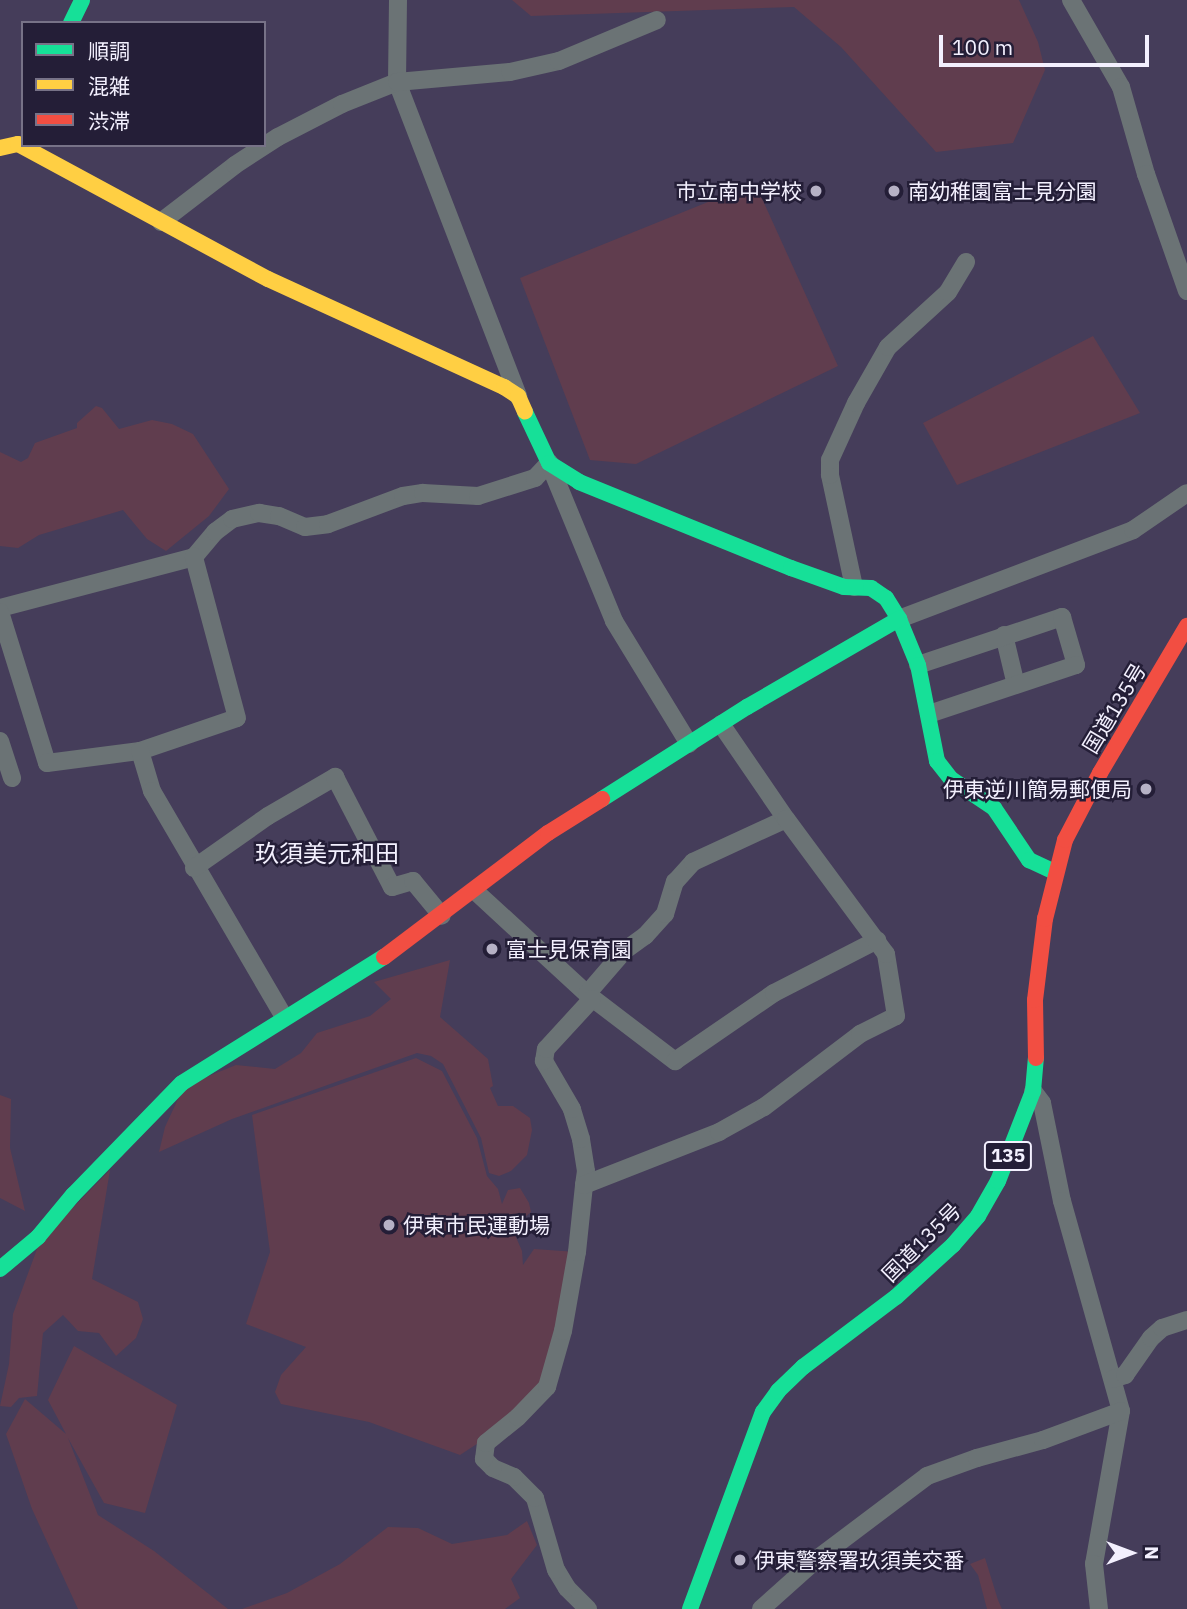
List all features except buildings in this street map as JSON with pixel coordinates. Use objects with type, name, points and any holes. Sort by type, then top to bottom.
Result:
[{"type":"main road","points":[[72,21],[82,0]]},
{"type":"main road","points":[[0,148],[21,140]]},
{"type":"main road","points":[[33,147],[161,222],[268,279],[444,358],[518,396],[550,463],[579,482],[791,568],[844,587],[871,588],[886,598],[900,619],[918,666],[937,761],[951,779],[980,796],[993,808],[1029,860],[1055,872]]},
{"type":"main road","points":[[0,1269],[38,1237],[73,1195],[182,1083],[397,949],[548,833],[688,744],[900,619]]},
{"type":"main road","name":"国道135号","points":[[690,1609],[763,1412],[778,1391],[803,1367],[896,1297],[953,1245],[978,1216],[998,1181],[1033,1091],[1037,1051],[1035,1000],[1045,919],[1065,840],[1100,773],[1187,626]]},
{"type":"street","points":[[398,0],[397,82],[518,396]]},
{"type":"street","points":[[1071,0],[1121,87],[1146,174],[1187,291]]},
{"type":"street","points":[[266,146],[342,104],[397,82],[510,72],[559,61],[657,20]]},
{"type":"street","points":[[161,222],[264,147]]},
{"type":"street","points":[[854,587],[830,475],[830,460],[856,403],[888,347],[948,292],[966,262]]},
{"type":"street","points":[[194,557],[237,718],[140,751],[47,763],[0,610],[194,557],[215,532],[232,519],[259,513],[279,516],[305,527],[328,524],[403,496],[423,493],[478,496],[536,478],[550,463],[614,621],[688,744]]},
{"type":"street","points":[[900,619],[1133,530],[1187,493]]},
{"type":"street","points":[[918,666],[1062,617],[1076,665],[929,714]]},
{"type":"street","points":[[1004,635],[1016,685]]},
{"type":"street","points":[[584,1185],[719,1132],[764,1107],[860,1034],[896,1016],[886,954],[786,819],[721,724]]},
{"type":"street","points":[[0,741],[12,778]]},
{"type":"street","points":[[140,751],[152,791],[194,868],[284,1017]]},
{"type":"street","points":[[194,868],[268,816],[335,777],[392,887],[413,881],[442,916]]},
{"type":"street","points":[[588,1609],[567,1588],[556,1570],[535,1498],[514,1477],[493,1468],[484,1459],[486,1443],[518,1417],[547,1387],[566,1318],[586,1171],[581,1139],[572,1109],[544,1060],[546,1049],[624,951],[645,936],[665,914],[675,882],[693,862],[786,819]]},
{"type":"street","points":[[475,891],[590,996],[674,1062],[791,982],[877,940]]},
{"type":"street","points":[[1033,1091],[1042,1103],[1062,1201],[1121,1411],[1094,1564],[1099,1609]]},
{"type":"street","points":[[1112,1380],[1125,1376],[1151,1338],[1162,1328],[1187,1320]]},
{"type":"street","points":[[761,1609],[817,1559],[927,1476],[976,1458],[1044,1440],[1121,1411]]},
{"type":"shaded area","points":[[512,0],[1019,0],[1038,42],[1045,70],[1013,143],[936,152],[841,47],[794,7],[531,16]]},
{"type":"shaded area","points":[[755,183],[838,366],[636,464],[590,460],[520,278]]},
{"type":"shaded area","points":[[1093,336],[1140,413],[957,485],[923,423]]},
{"type":"shaded area","points":[[96,406],[102,408],[119,429],[152,420],[172,424],[193,434],[229,489],[209,516],[166,551],[147,539],[123,510],[39,535],[18,548],[0,546],[0,452],[21,462],[28,458],[35,443],[77,428],[77,423]]},
{"type":"shaded area","points":[[450,960],[440,1017],[488,1059],[493,1086],[490,1088],[498,1106],[513,1106],[530,1118],[532,1130],[527,1155],[511,1171],[499,1176],[489,1173],[481,1138],[443,1064],[431,1056],[417,1053],[232,1119],[159,1152],[165,1127],[184,1086],[236,1065],[275,1069],[301,1053],[317,1033],[370,1016],[391,999],[374,982]]},
{"type":"shaded area","name":"伊東市民運動場","points":[[416,1058],[442,1071],[477,1138],[487,1176],[498,1189],[502,1204],[508,1190],[520,1188],[529,1203],[531,1212],[512,1228],[522,1251],[523,1265],[534,1249],[577,1252],[558,1355],[518,1417],[460,1455],[369,1422],[281,1404],[275,1392],[281,1375],[306,1347],[246,1324],[270,1252],[252,1115]]},
{"type":"shaded area","points":[[0,1095],[11,1099],[10,1148],[25,1211],[0,1198]]},
{"type":"shaded area","points":[[110,1170],[92,1279],[138,1302],[143,1319],[136,1338],[116,1356],[99,1333],[78,1331],[63,1315],[43,1333],[37,1396],[19,1398],[11,1407],[0,1406],[9,1364],[13,1314],[40,1241]]},
{"type":"shaded area","points":[[74,1346],[177,1405],[145,1513],[104,1503],[68,1438],[98,1515],[154,1551],[228,1609],[78,1609],[32,1509],[6,1434],[25,1399],[66,1434],[48,1400]]},
{"type":"shaded area","points":[[527,1521],[537,1545],[511,1579],[520,1598],[505,1609],[242,1609],[287,1593],[340,1564],[388,1527],[418,1528],[452,1544],[507,1535]]},
{"type":"shaded area","points":[[985,1558],[1002,1609],[987,1609],[978,1575],[970,1564]]},
{"type":"traffic: fast","points":[[72,21],[82,0]]},
{"type":"traffic: fast","points":[[525,412],[549,463],[579,482],[791,568],[844,587],[871,588],[886,598],[899,619],[918,665],[937,761],[951,779],[994,808],[1029,860],[1055,872]]},
{"type":"traffic: fast","points":[[602,799],[747,707],[899,619]]},
{"type":"traffic: fast","points":[[0,1269],[38,1237],[73,1195],[182,1083],[384,957]]},
{"type":"traffic: fast","points":[[690,1609],[763,1412],[778,1391],[803,1367],[896,1297],[953,1245],[978,1216],[998,1181],[1033,1091],[1036,1058]]},
{"type":"traffic: slow","points":[[0,148],[21,146]]},
{"type":"traffic: slow","points":[[24,147],[268,279],[504,387],[518,396],[525,412]]},
{"type":"traffic: jam","points":[[1036,1058],[1035,1000],[1045,919],[1065,840],[1100,773],[1187,626]]},
{"type":"traffic: jam","points":[[384,957],[548,833],[602,799]]},
{"type":"place","name":"市立南中学校","points":[[816,191]]},
{"type":"place","name":"南幼稚園富士見分園","points":[[894,191]]},
{"type":"place","name":"伊東逆川簡易郵便局","points":[[1146,789]]},
{"type":"place","name":"富士見保育園","points":[[492,949]]},
{"type":"place","name":"伊東市民運動場","points":[[389,1225]]},
{"type":"place","name":"伊東警察署玖須美交番","points":[[740,1560]]},
{"type":"district","name":"玖須美元和田","points":[[327,854]]}]
